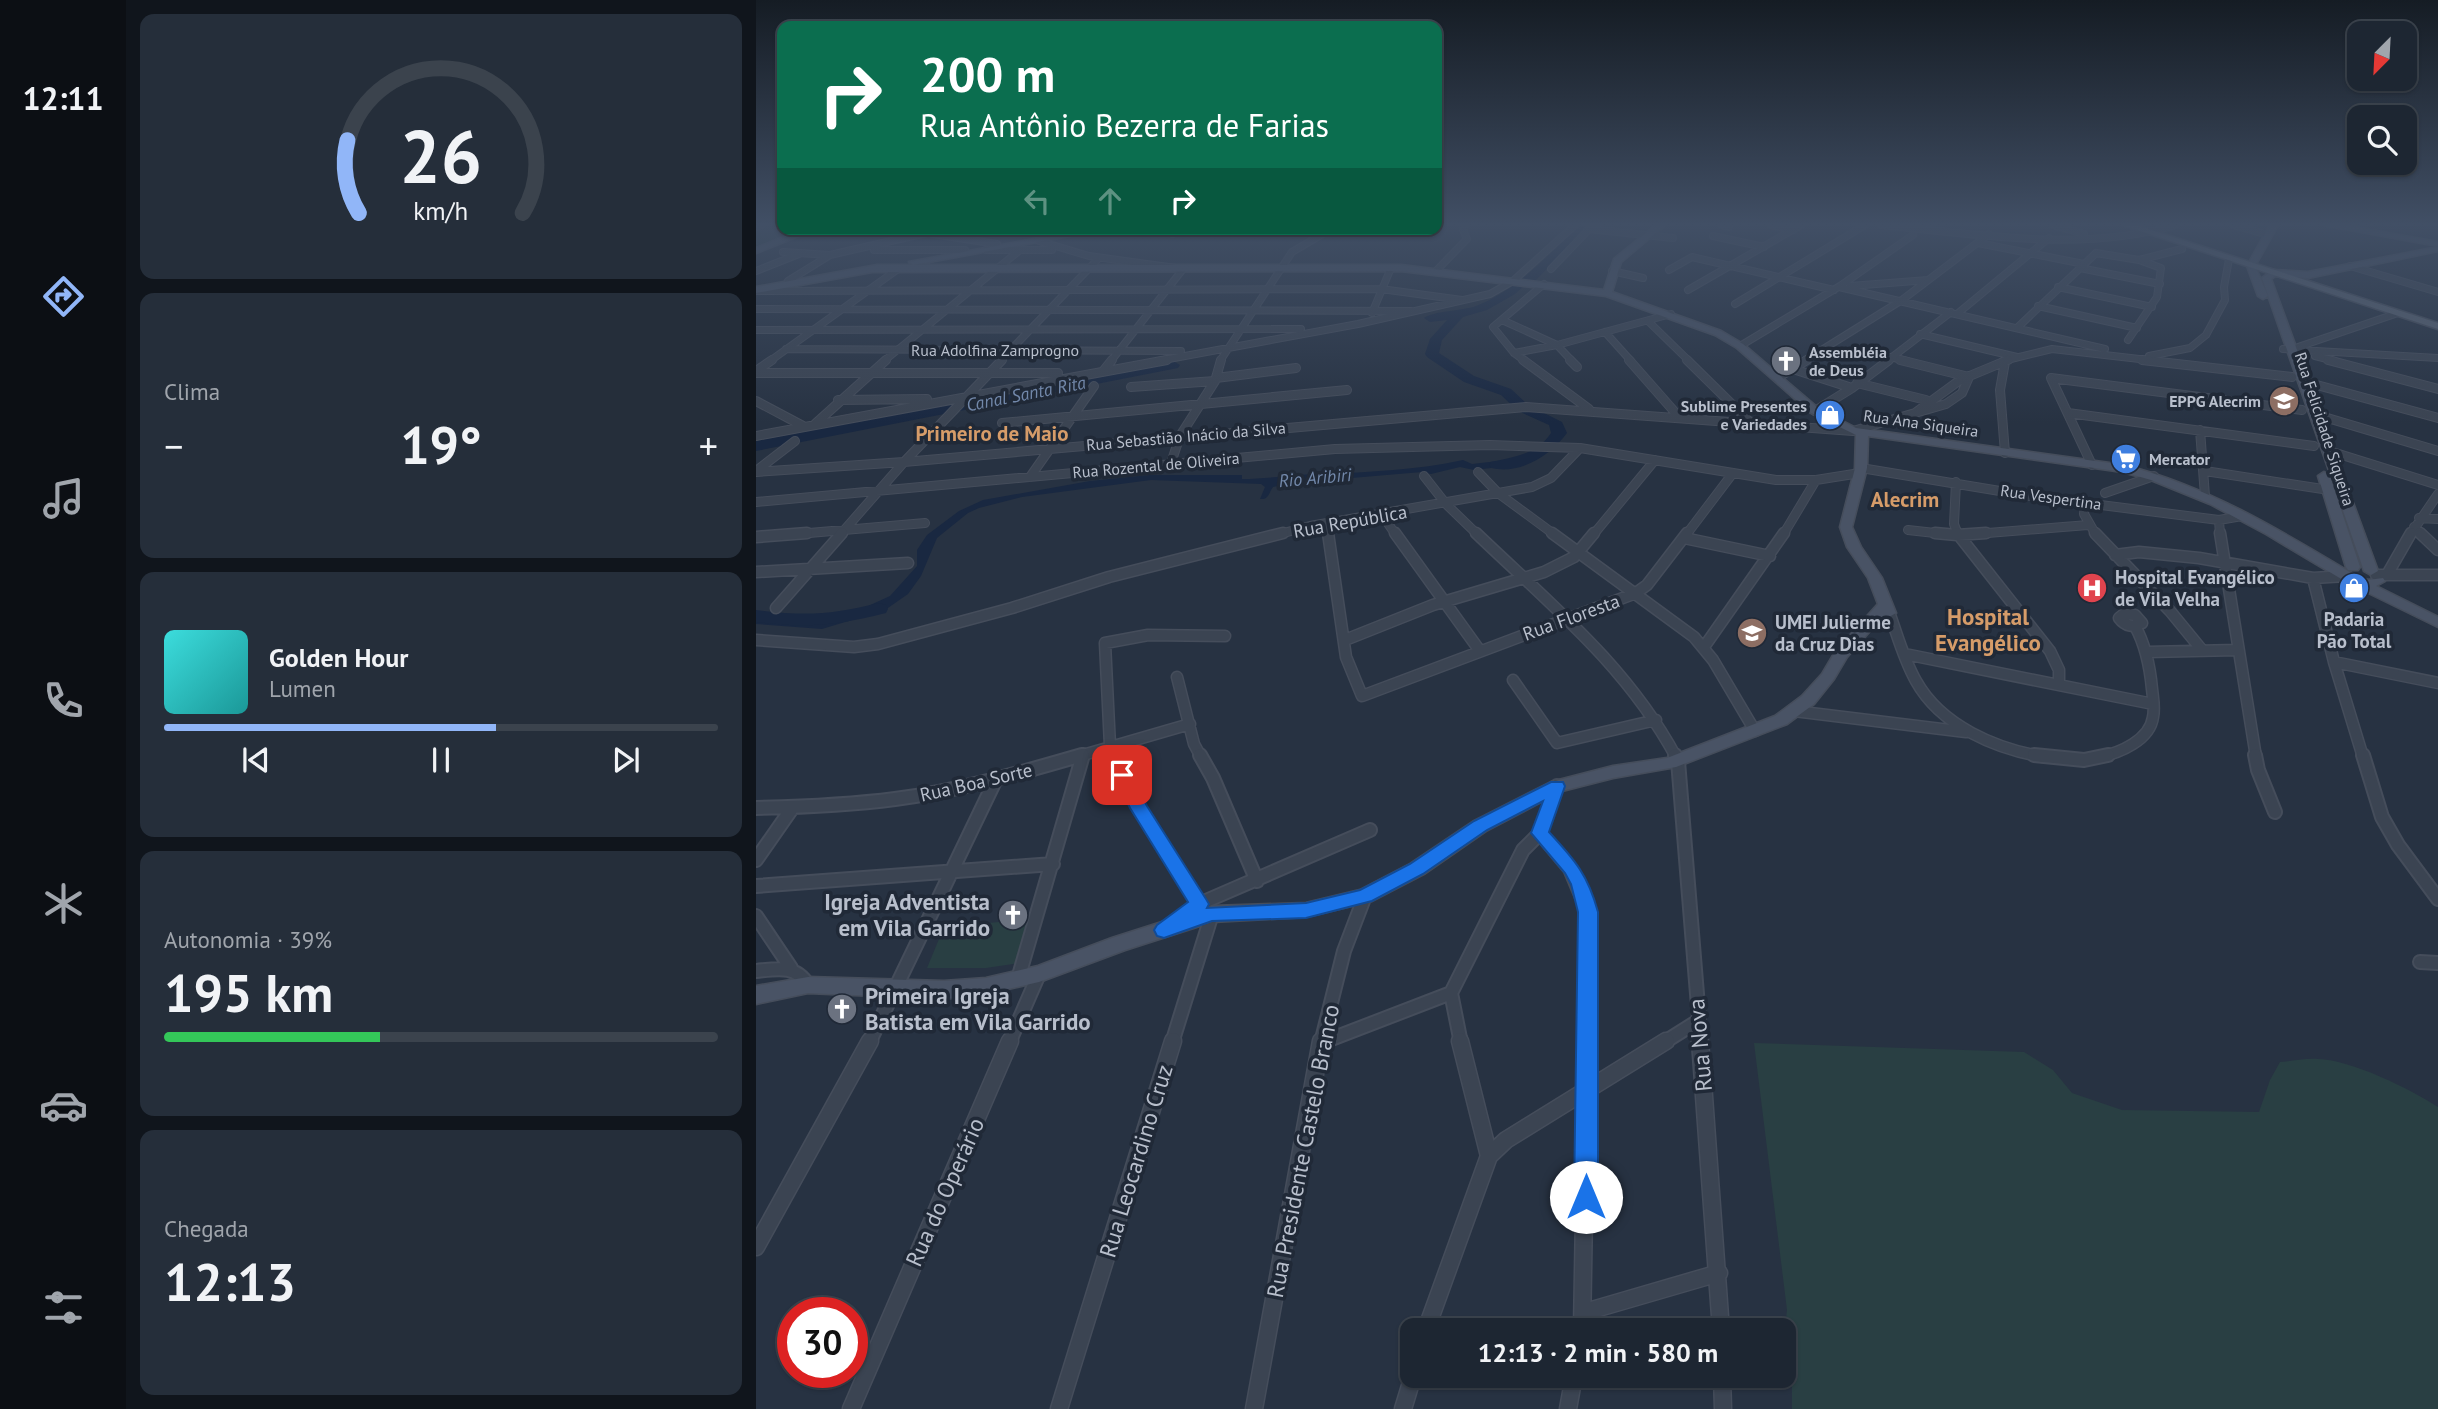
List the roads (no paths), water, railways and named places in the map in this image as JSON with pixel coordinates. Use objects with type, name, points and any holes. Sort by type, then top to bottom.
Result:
[{"type":"main road","points":[[2332,291],[2438,326]]},
{"type":"main road","points":[[2346,291],[2438,320]]},
{"type":"street","points":[[756,300],[768,291],[793,291]]},
{"type":"street","points":[[756,372],[868,291]]},
{"type":"street","points":[[810,426],[921,329],[971,291]]},
{"type":"street","points":[[776,608],[904,462],[1067,291]]},
{"type":"street","points":[[1104,370],[1166,291]]},
{"type":"street","points":[[1171,463],[1180,436],[1216,379],[1228,348],[1265,291]]},
{"type":"street","points":[[1368,322],[1380,291]]},
{"type":"street","points":[[1394,291],[1468,301]]},
{"type":"street","points":[[756,436],[963,399],[1082,373],[1417,313],[1468,301],[1497,291]]},
{"type":"street","points":[[1532,291],[1493,327],[1514,353],[1590,410]]},
{"type":"street","name":"Rua Ana Siqueira","points":[[1590,291],[1607,293],[1671,314],[1740,346],[1815,411],[1857,432],[2154,476],[2206,496],[2438,623]]},
{"type":"street","points":[[1735,304],[1756,291]]},
{"type":"street","points":[[1740,346],[1833,291]]},
{"type":"street","points":[[1853,291],[2111,350],[2130,358],[2190,348],[2206,335],[2225,300],[2224,291]]},
{"type":"street","points":[[1777,378],[1914,291]]},
{"type":"street","points":[[1815,411],[1981,291]]},
{"type":"street","points":[[2017,328],[2054,291]]},
{"type":"street","points":[[2075,291],[2151,307]]},
{"type":"street","points":[[2128,340],[2151,307],[2157,291]]},
{"type":"street","name":"Rua Felicidade Siqueira","points":[[2263,291],[2288,349]]},
{"type":"street","name":"Rua Felicidade Siqueira","points":[[2269,291],[2320,448],[2378,575]]},
{"type":"street","points":[[2038,306],[2137,328]]},
{"type":"street","points":[[756,309],[1373,309],[1417,313]]},
{"type":"street","points":[[2288,349],[2398,313]]},
{"type":"street","points":[[1514,353],[1557,345],[1671,314]]},
{"type":"street","points":[[1502,320],[1532,336],[1557,345],[1577,367]]},
{"type":"street","points":[[1648,321],[1752,424]]},
{"type":"street","points":[[1358,324],[1365,332]]},
{"type":"street","points":[[756,330],[1325,329]]},
{"type":"street","points":[[1605,332],[1681,418]]},
{"type":"street","points":[[1920,334],[2018,358]]},
{"type":"street","name":"Rua Adolfina Zamprogno","points":[[786,349],[1205,351]]},
{"type":"street","points":[[1915,413],[1926,400],[1969,377],[2005,362],[2052,349],[2297,379],[2438,418]]},
{"type":"street","points":[[2288,349],[2438,358]]},
{"type":"street","points":[[2288,349],[2438,389]]},
{"type":"street","points":[[1890,357],[1969,377]]},
{"type":"street","points":[[2005,362],[2000,390],[2005,453]]},
{"type":"street","points":[[1131,387],[1296,368]]},
{"type":"street","points":[[1793,369],[1926,400]]},
{"type":"street","points":[[756,372],[1082,373]]},
{"type":"street","points":[[1969,377],[1966,387],[1946,404],[1857,432],[1861,471],[1847,514],[1847,534],[1875,578],[1884,613],[1918,686],[1930,702],[1948,718],[1972,732],[2028,754],[2071,759],[2097,758],[2118,752],[2143,736],[2152,721],[2148,652],[2135,626]]},
{"type":"street","points":[[2092,465],[2051,379],[2308,412],[2438,451]]},
{"type":"street","points":[[1030,477],[1046,448],[1072,418],[1094,386]]},
{"type":"street","points":[[1002,423],[1347,390]]},
{"type":"street","points":[[838,400],[963,399]]},
{"type":"street","points":[[756,401],[810,426]]},
{"type":"street","name":"Rua Sebastião Inácio da Silva","points":[[756,472],[904,462],[1510,407],[1590,410],[1857,432]]},
{"type":"street","points":[[2068,413],[2320,448],[2438,485]]},
{"type":"street","points":[[2200,430],[2206,496]]},
{"type":"street","points":[[756,472],[795,441]]},
{"type":"street","name":"Rua Rozental de Oliveira","points":[[756,502],[1335,449],[1557,446],[1733,473]]},
{"type":"street","name":"Rua República","points":[[756,640],[854,647],[878,644],[1012,608],[1109,577],[1327,523],[1532,487],[1546,482],[1580,448]]},
{"type":"street","name":"Rua Felicidade Siqueira","points":[[2320,448],[2350,573]]},
{"type":"street","points":[[1327,523],[1345,640],[1443,602],[1564,563],[1655,460]]},
{"type":"street","name":"Rua Vespertina","points":[[1733,473],[1776,480],[1816,480],[1861,471],[2219,520],[2242,516]]},
{"type":"street","points":[[2205,471],[2329,490]]},
{"type":"street","points":[[1478,472],[1498,494],[1636,593],[1704,648],[1755,730]]},
{"type":"street","name":"Rua Floresta","points":[[1345,640],[1346,657],[1362,696],[1636,593],[1647,585],[1733,473]]},
{"type":"street","points":[[1424,476],[1446,504],[1612,663],[1656,720],[1678,761]]},
{"type":"street","points":[[2105,493],[2154,476]]},
{"type":"street","points":[[1704,648],[1770,556],[1816,480]]},
{"type":"street","points":[[1956,482],[1954,524],[1957,535],[2050,651],[2059,670],[2059,685]]},
{"type":"street","points":[[2115,555],[2157,554],[2223,562],[2313,578],[2350,573],[2368,584],[2378,575],[2438,494]]},
{"type":"street","points":[[2085,503],[2084,514],[2088,525],[2170,611],[2202,650]]},
{"type":"street","points":[[1382,515],[1480,651]]},
{"type":"street","points":[[2416,523],[2438,519]]},
{"type":"street","points":[[2219,520],[2223,562],[2235,614],[2237,650],[2258,770],[2275,812]]},
{"type":"street","points":[[756,537],[925,523]]},
{"type":"street","points":[[2416,523],[2438,550]]},
{"type":"street","points":[[1908,530],[1957,535],[2088,525]]},
{"type":"street","points":[[1684,538],[1770,556]]},
{"type":"street","points":[[756,572],[908,563]]},
{"type":"street","points":[[2378,575],[2438,575]]},
{"type":"street","points":[[2378,575],[2385,596]]},
{"type":"street","points":[[2313,578],[2333,662],[2382,817],[2398,845],[2438,899]]},
{"type":"street","points":[[1206,909],[1306,911],[1365,896],[1417,869],[1480,826],[1557,786],[1613,772],[1678,761],[1755,730],[1794,711],[1819,688],[1840,654],[1884,613]]},
{"type":"street","points":[[1206,909],[1139,808],[1110,746],[1105,643],[1148,635],[1224,636]]},
{"type":"street","points":[[2148,652],[2237,650]]},
{"type":"street","points":[[1905,654],[2153,704]]},
{"type":"street","points":[[2333,662],[2438,684]]},
{"type":"street","points":[[1177,677],[1194,744],[1213,778],[1257,881]]},
{"type":"street","points":[[1513,680],[1557,743],[1656,720]]},
{"type":"street","points":[[1794,711],[1972,732]]},
{"type":"street","name":"Rua Boa Sorte","points":[[756,808],[874,803],[996,779],[1190,724]]},
{"type":"street","points":[[1018,979],[1083,755]]},
{"type":"street","name":"Rua Nova","points":[[1678,761],[1721,1318]]},
{"type":"street","points":[[756,1247],[900,987],[974,833],[996,779]]},
{"type":"street","points":[[1489,1156],[1466,1076],[1451,993],[1523,850],[1540,833],[1557,786]]},
{"type":"street","points":[[756,860],[793,807]]},
{"type":"street","points":[[756,995],[808,985],[944,990],[986,986],[1039,974],[1164,930],[1257,881],[1370,830]]},
{"type":"street","points":[[1540,833],[1571,868],[1580,883],[1588,912],[1584,1318]]},
{"type":"street","points":[[756,886],[1053,864]]},
{"type":"street","name":"Rua Presidente Castelo Branco","points":[[1254,1409],[1321,1042],[1343,951],[1365,896]]},
{"type":"street","name":"Rua Leocardino Cruz","points":[[1059,1409],[1206,909]]},
{"type":"street","points":[[756,916],[791,968],[804,976],[808,985]]},
{"type":"street","points":[[2420,962],[2438,963]]},
{"type":"street","points":[[756,971],[791,968]]},
{"type":"street","name":"Rua do Operário","points":[[851,1409],[1039,974]]},
{"type":"street","points":[[1321,1042],[1451,993]]},
{"type":"street","points":[[1430,1318],[1489,1156],[1506,1140],[1698,1021]]},
{"type":"street","points":[[1585,1312],[1719,1273]]},
{"type":"street","points":[[1403,1409],[1409,1388]]},
{"type":"street","points":[[1568,1409],[1572,1388]]},
{"type":"street","points":[[1722,1388],[1723,1409]]},
{"type":"water","name":"Rio Aribiri","points":[[1515,459],[1527,461],[1474,470],[1460,467],[1431,474],[1422,472],[1293,483],[1273,487],[1263,499],[1260,499],[1265,487],[1261,484],[1151,480],[1022,497],[968,513],[937,538],[921,576],[908,594],[885,610],[822,629],[756,624],[756,617],[793,622],[835,621],[890,596],[917,566],[917,550],[927,535],[959,511],[983,500],[1090,481],[1150,475],[1242,475],[1242,479],[1252,479],[1393,470],[1463,460],[1472,464]]},
{"type":"waterway","name":"Rio Aribiri","points":[[1430,318],[1467,313],[1511,291]]},
{"type":"waterway","name":"Rio Aribiri","points":[[1458,316],[1436,339],[1432,354],[1469,379],[1506,392],[1523,408],[1555,422],[1559,433],[1554,441],[1540,452],[1515,462],[1497,465]]},
{"type":"waterway","name":"Canal Santa Rita","points":[[756,446],[1173,365]]},
{"type":"waterway","name":"Rio Aribiri","points":[[756,616],[798,621],[831,620],[879,609]]},
{"type":"place","name":"Assembléia de Deus","points":[[1786,361]]},
{"type":"place","name":"EPPG Alecrim","points":[[2284,401]]},
{"type":"place","name":"Sublime Presentes e Variedades","points":[[1830,415]]},
{"type":"place","name":"Mercator","points":[[2126,459]]},
{"type":"place","name":"Hospital Evangélico de Vila Velha","points":[[2092,588]]},
{"type":"place","name":"Padaria Pão Total","points":[[2354,588]]},
{"type":"place","name":"UMEI Julierme da Cruz Dias","points":[[1752,633]]},
{"type":"place","name":"Igreja Adventista em Vila Garrido","points":[[1013,915]]},
{"type":"place","name":"Primeira Igreja Batista em Vila Garrido","points":[[842,1009]]},
{"type":"district","name":"Primeiro de Maio","points":[[992,434]]},
{"type":"district","name":"Alecrim","points":[[1905,500]]},
{"type":"district","name":"Hospital Evangélico","points":[[1988,630]]}]
